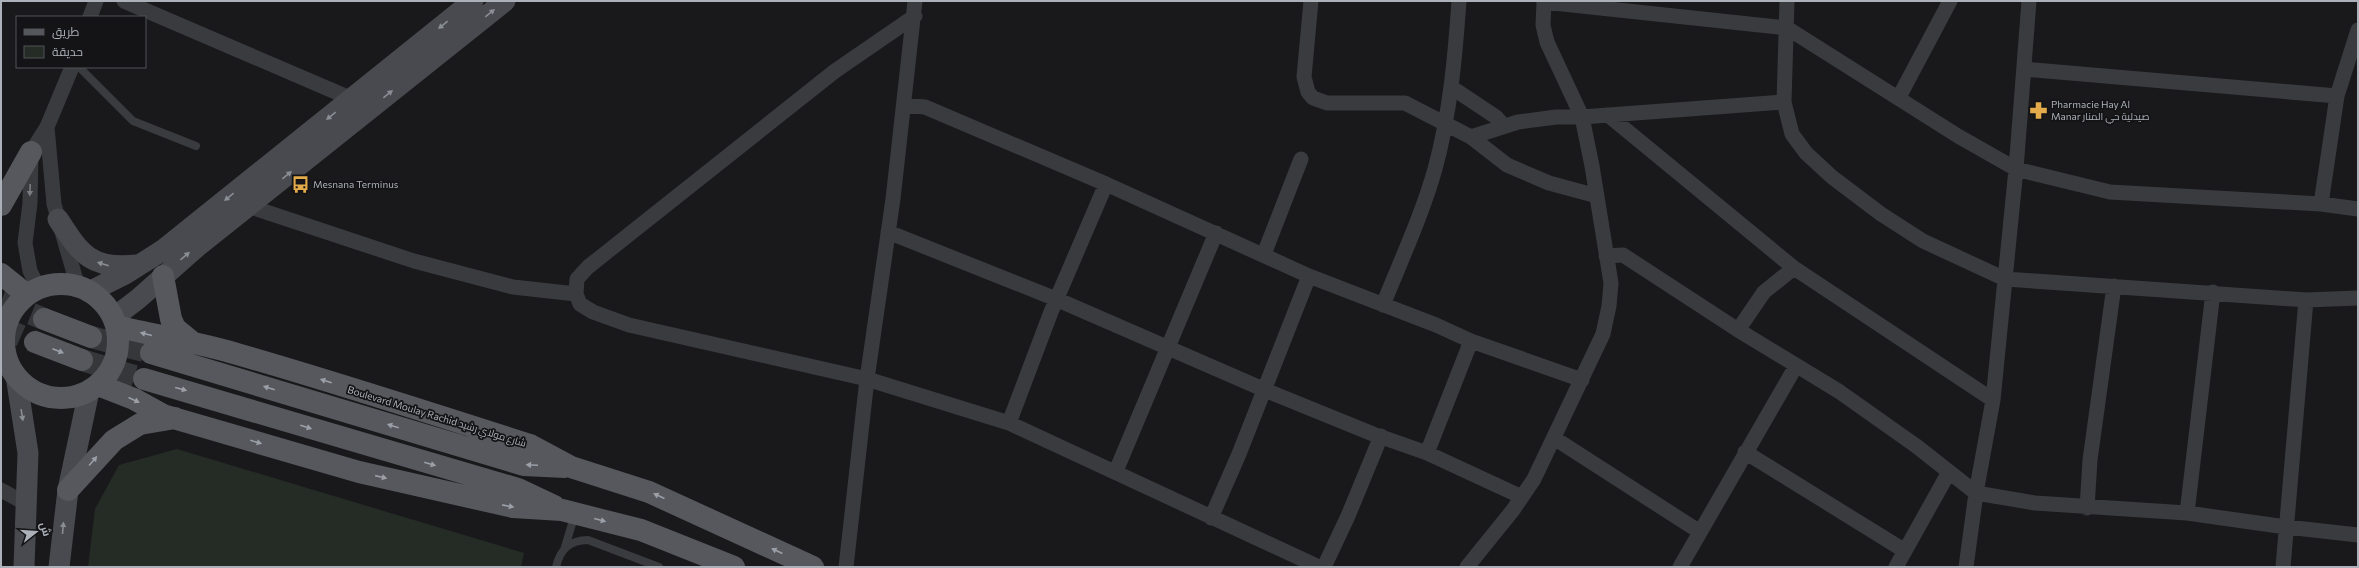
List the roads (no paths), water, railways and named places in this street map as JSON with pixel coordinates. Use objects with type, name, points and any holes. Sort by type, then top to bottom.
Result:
[{"type":"main road","points":[[84,289],[142,264],[163,250],[473,1]]},
{"type":"main road","points":[[114,322],[162,276],[505,1]]},
{"type":"main road","points":[[1,205],[31,152]]},
{"type":"main road","points":[[58,220],[73,243],[91,259],[104,265],[119,267],[142,264]]},
{"type":"main road","points":[[1,274],[33,292]]},
{"type":"main road","points":[[162,276],[171,319],[175,328],[192,342]]},
{"type":"main road","points":[[10,371],[28,388],[42,395],[58,398],[74,397],[94,388],[108,373],[115,358],[118,342],[114,322],[104,305],[84,289],[63,284],[33,292],[13,310],[4,331],[5,353],[28,452],[24,567]]},
{"type":"main road","points":[[44,319],[91,337]]},
{"type":"main road","name":"Boulevard Moulay Rachid شارع مولاي رشيد","points":[[114,322],[156,336],[192,342],[244,356],[530,445],[571,467],[649,492],[813,567]]},
{"type":"main road","points":[[35,342],[82,360]]},
{"type":"main road","points":[[151,353],[524,465],[571,467]]},
{"type":"main road","points":[[144,379],[518,488],[569,512]]},
{"type":"main road","points":[[94,388],[134,400],[162,415],[360,472],[513,507],[569,512],[641,530],[734,567]]},
{"type":"main road","points":[[59,567],[68,490],[94,388]]},
{"type":"main road","points":[[68,490],[114,440],[140,424],[175,418]]},
{"type":"street","points":[[90,16],[96,1]]},
{"type":"street","points":[[124,1],[352,99]]},
{"type":"street","points":[[1311,1],[1304,77],[1308,92],[1313,98],[1327,103],[1405,103],[1471,137],[1507,165],[1550,184],[1597,196]]},
{"type":"street","points":[[1383,305],[1435,170],[1446,124],[1460,1]]},
{"type":"street","points":[[1787,1],[1784,102],[1792,134],[1806,153],[1832,177],[1881,214],[1923,241],[2005,279],[2212,292],[2306,300],[2358,298]]},
{"type":"street","points":[[1899,97],[1950,1]]},
{"type":"street","points":[[1966,567],[1976,493],[1993,400],[2016,169],[2029,1]]},
{"type":"street","points":[[1467,567],[1522,497],[1534,479],[1603,334],[1609,306],[1611,283],[1582,117],[1547,42],[1543,25],[1544,2],[1787,28],[1899,97],[1958,136],[2016,169],[2110,192],[2321,204],[2358,209]]},
{"type":"street","points":[[846,567],[867,380],[888,232],[915,8]]},
{"type":"street","points":[[915,8],[581,273],[577,279],[577,300],[586,309],[628,325],[867,380],[1009,423],[1116,471],[1211,518],[1319,567]]},
{"type":"street","points":[[2321,204],[2337,96],[2358,30]]},
{"type":"street","points":[[33,292],[25,243],[30,203],[31,152],[47,127],[72,68]]},
{"type":"street","points":[[2024,69],[2337,96]]},
{"type":"street","points":[[1451,86],[1496,117],[1503,125]]},
{"type":"street","points":[[1471,137],[1503,125],[1556,117],[1582,117],[1784,102]]},
{"type":"street","points":[[904,105],[925,107],[1106,184],[1264,254],[1309,276],[1471,341],[1582,380]]},
{"type":"street","points":[[1608,115],[1794,268],[1993,400]]},
{"type":"street","points":[[47,127],[54,204],[58,220],[84,289]]},
{"type":"street","points":[[1264,254],[1301,159]]},
{"type":"street","points":[[1009,423],[1056,299],[1106,184]]},
{"type":"street","points":[[248,206],[414,261],[512,286],[576,294]]},
{"type":"street","points":[[888,232],[1056,299],[1265,390],[1427,453],[1522,497]]},
{"type":"street","points":[[1116,471],[1216,233]]},
{"type":"street","points":[[1606,256],[1623,255],[1738,330],[1879,418],[1976,493],[2035,503],[2087,508],[2187,513],[2286,527],[2358,534]]},
{"type":"street","points":[[1738,330],[1764,292],[1794,268]]},
{"type":"street","points":[[1211,518],[1265,390],[1309,276]]},
{"type":"street","points":[[2087,508],[2090,460],[2114,286]]},
{"type":"street","points":[[2187,513],[2212,292]]},
{"type":"street","points":[[2283,567],[2306,300]]},
{"type":"street","points":[[1427,453],[1471,341]]},
{"type":"street","points":[[1687,565],[1700,532],[1796,366]]},
{"type":"street","points":[[1324,567],[1380,436]]},
{"type":"street","points":[[1554,438],[1700,532]]},
{"type":"street","points":[[1745,452],[1905,552]]},
{"type":"street","points":[[1896,567],[1949,472]]},
{"type":"street","points":[[1,490],[27,504]]},
{"type":"lane","points":[[80,68],[133,120],[196,146]]},
{"type":"lane","points":[[556,567],[559,556],[564,547],[569,512]]},
{"type":"lane","points":[[564,547],[574,542],[588,540],[659,567]]},
{"type":"tunnel","points":[[1,301],[44,319]]},
{"type":"tunnel","points":[[1,327],[35,342]]},
{"type":"tunnel","points":[[91,337],[151,353]]},
{"type":"tunnel","points":[[82,360],[144,379]]},
{"type":"place","name":"Pharmacie Hay Al Manar صيدلية حي المنار","points":[[2038,110]]},
{"type":"place","name":"Mesnana Terminus","points":[[300,184]]}]
